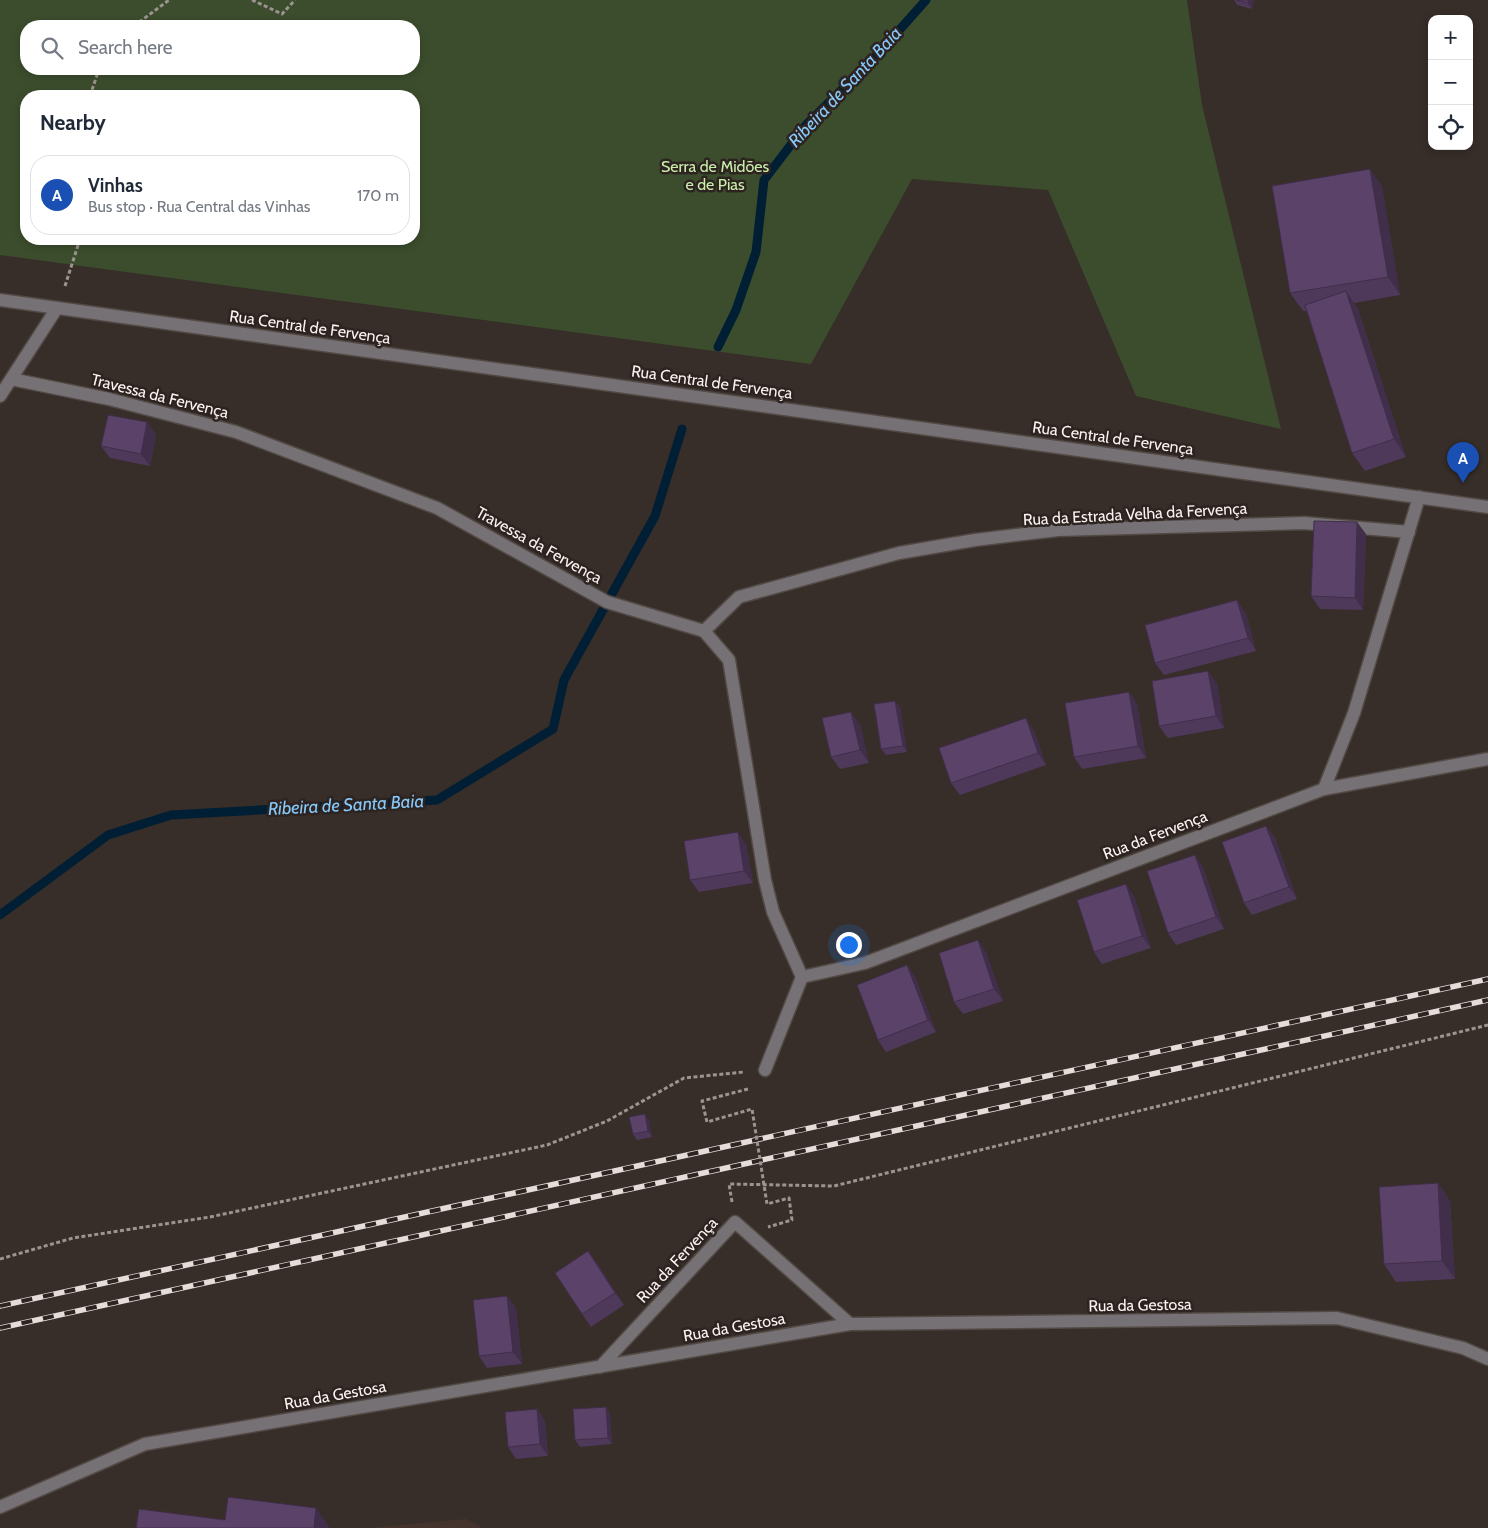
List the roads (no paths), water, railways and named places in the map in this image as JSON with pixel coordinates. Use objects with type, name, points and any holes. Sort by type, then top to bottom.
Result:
[{"type":"street","name":"Rua Central de Fervença","points":[[0,300],[1488,507]]},
{"type":"street","points":[[0,396],[57,308]]},
{"type":"street","name":"Travessa da Fervença","points":[[11,379],[109,399],[236,432],[437,508],[607,602],[704,631]]},
{"type":"street","points":[[1324,789],[1354,713],[1419,497]]},
{"type":"street","name":"Rua da Estrada Velha da Fervença","points":[[704,631],[739,597],[899,553],[974,540],[1058,530],[1304,523],[1409,532]]},
{"type":"street","points":[[704,631],[729,660],[765,880],[773,912],[802,977],[765,1070]]},
{"type":"street","name":"Rua da Fervença","points":[[802,977],[865,963],[1324,789],[1488,759]]},
{"type":"street","name":"Rua da Fervença","points":[[600,1367],[735,1222],[850,1324]]},
{"type":"street","name":"Rua da Gestosa","points":[[0,1507],[145,1444],[850,1324],[1337,1318],[1463,1348],[1488,1359]]},
{"type":"waterway","name":"Ribeira de Santa Baia","points":[[718,347],[736,310],[756,252],[764,180],[806,125],[879,53],[926,0]]},
{"type":"waterway","name":"Ribeira de Santa Baia","points":[[0,915],[108,835],[171,815],[437,800],[553,729],[564,680],[655,516],[682,429]]},
{"type":"railway","points":[[0,1306],[1488,979]]},
{"type":"railway","points":[[0,1328],[1488,1000]]},
{"type":"place","name":"Vinhas","points":[[1463,483]]},
{"type":"park label","name":"Serra de Midões e de Pias","points":[[715,175]]}]
